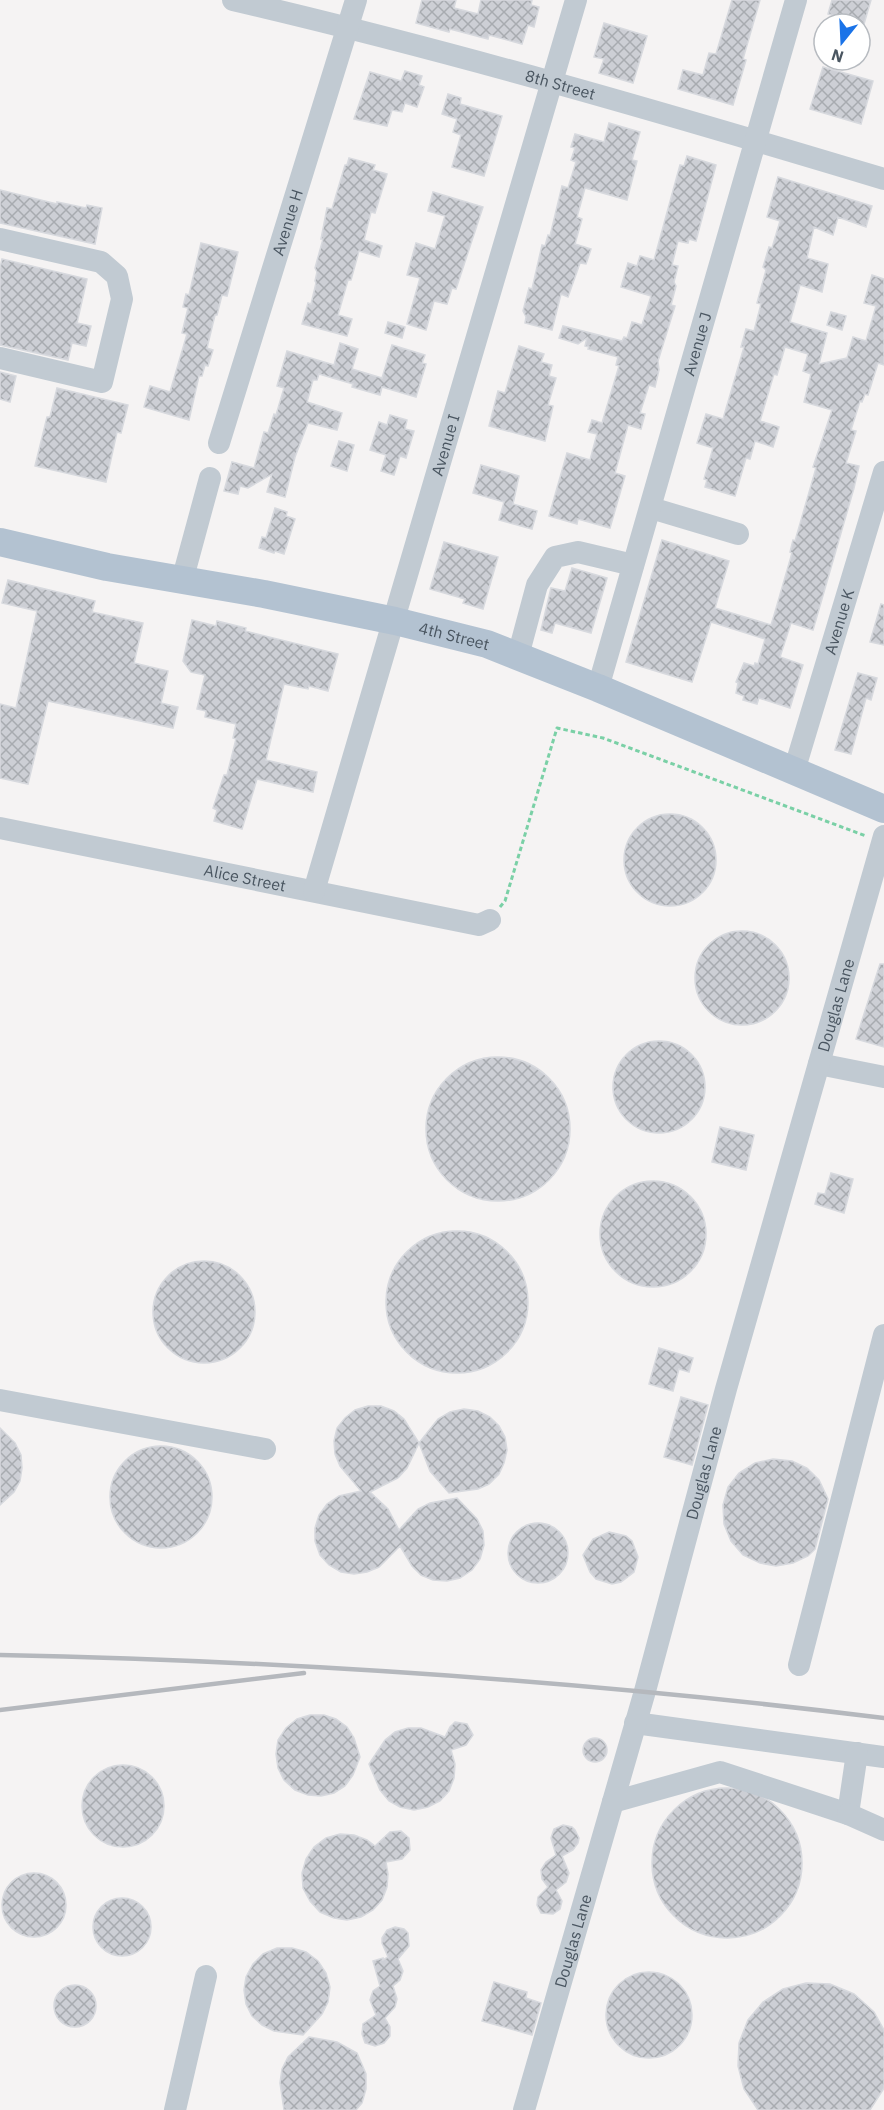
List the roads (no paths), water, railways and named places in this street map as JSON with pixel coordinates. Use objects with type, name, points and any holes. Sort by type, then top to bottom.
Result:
[{"type":"main road","name":"4th Street","points":[[0,542],[107,567],[264,594],[395,621],[487,644],[598,688],[884,809]]},
{"type":"street","name":"8th Street","points":[[233,0],[348,27],[552,82],[884,179]]},
{"type":"street","name":"Avenue H","points":[[219,443],[356,0]]},
{"type":"street","name":"Avenue I","points":[[314,891],[576,0]]},
{"type":"street","name":"Avenue J","points":[[598,688],[796,0]]},
{"type":"street","points":[[0,239],[101,262],[117,276],[122,298],[102,382],[0,358]]},
{"type":"street","name":"Avenue K","points":[[794,771],[884,472]]},
{"type":"street","points":[[182,581],[210,478]]},
{"type":"street","points":[[651,508],[738,534]]},
{"type":"street","points":[[518,656],[537,585],[555,557],[578,552],[633,565]]},
{"type":"street","name":"Alice Street","points":[[0,828],[479,925],[490,920]]},
{"type":"street","name":"Douglas Lane","points":[[524,2110],[613,1802],[726,1389],[883,839]]},
{"type":"street","points":[[819,1064],[884,1077]]},
{"type":"street","points":[[799,1665],[884,1335]]},
{"type":"street","points":[[0,1400],[265,1449]]},
{"type":"street","points":[[635,1723],[884,1757]]},
{"type":"street","points":[[848,1814],[857,1753]]},
{"type":"street","points":[[613,1802],[720,1772],[848,1814],[884,1830]]},
{"type":"street","points":[[175,2110],[206,1976]]},
{"type":"railway","points":[[0,1655],[222,1662],[443,1675],[664,1694],[884,1718]]},
{"type":"railway","points":[[0,1710],[304,1673]]}]
